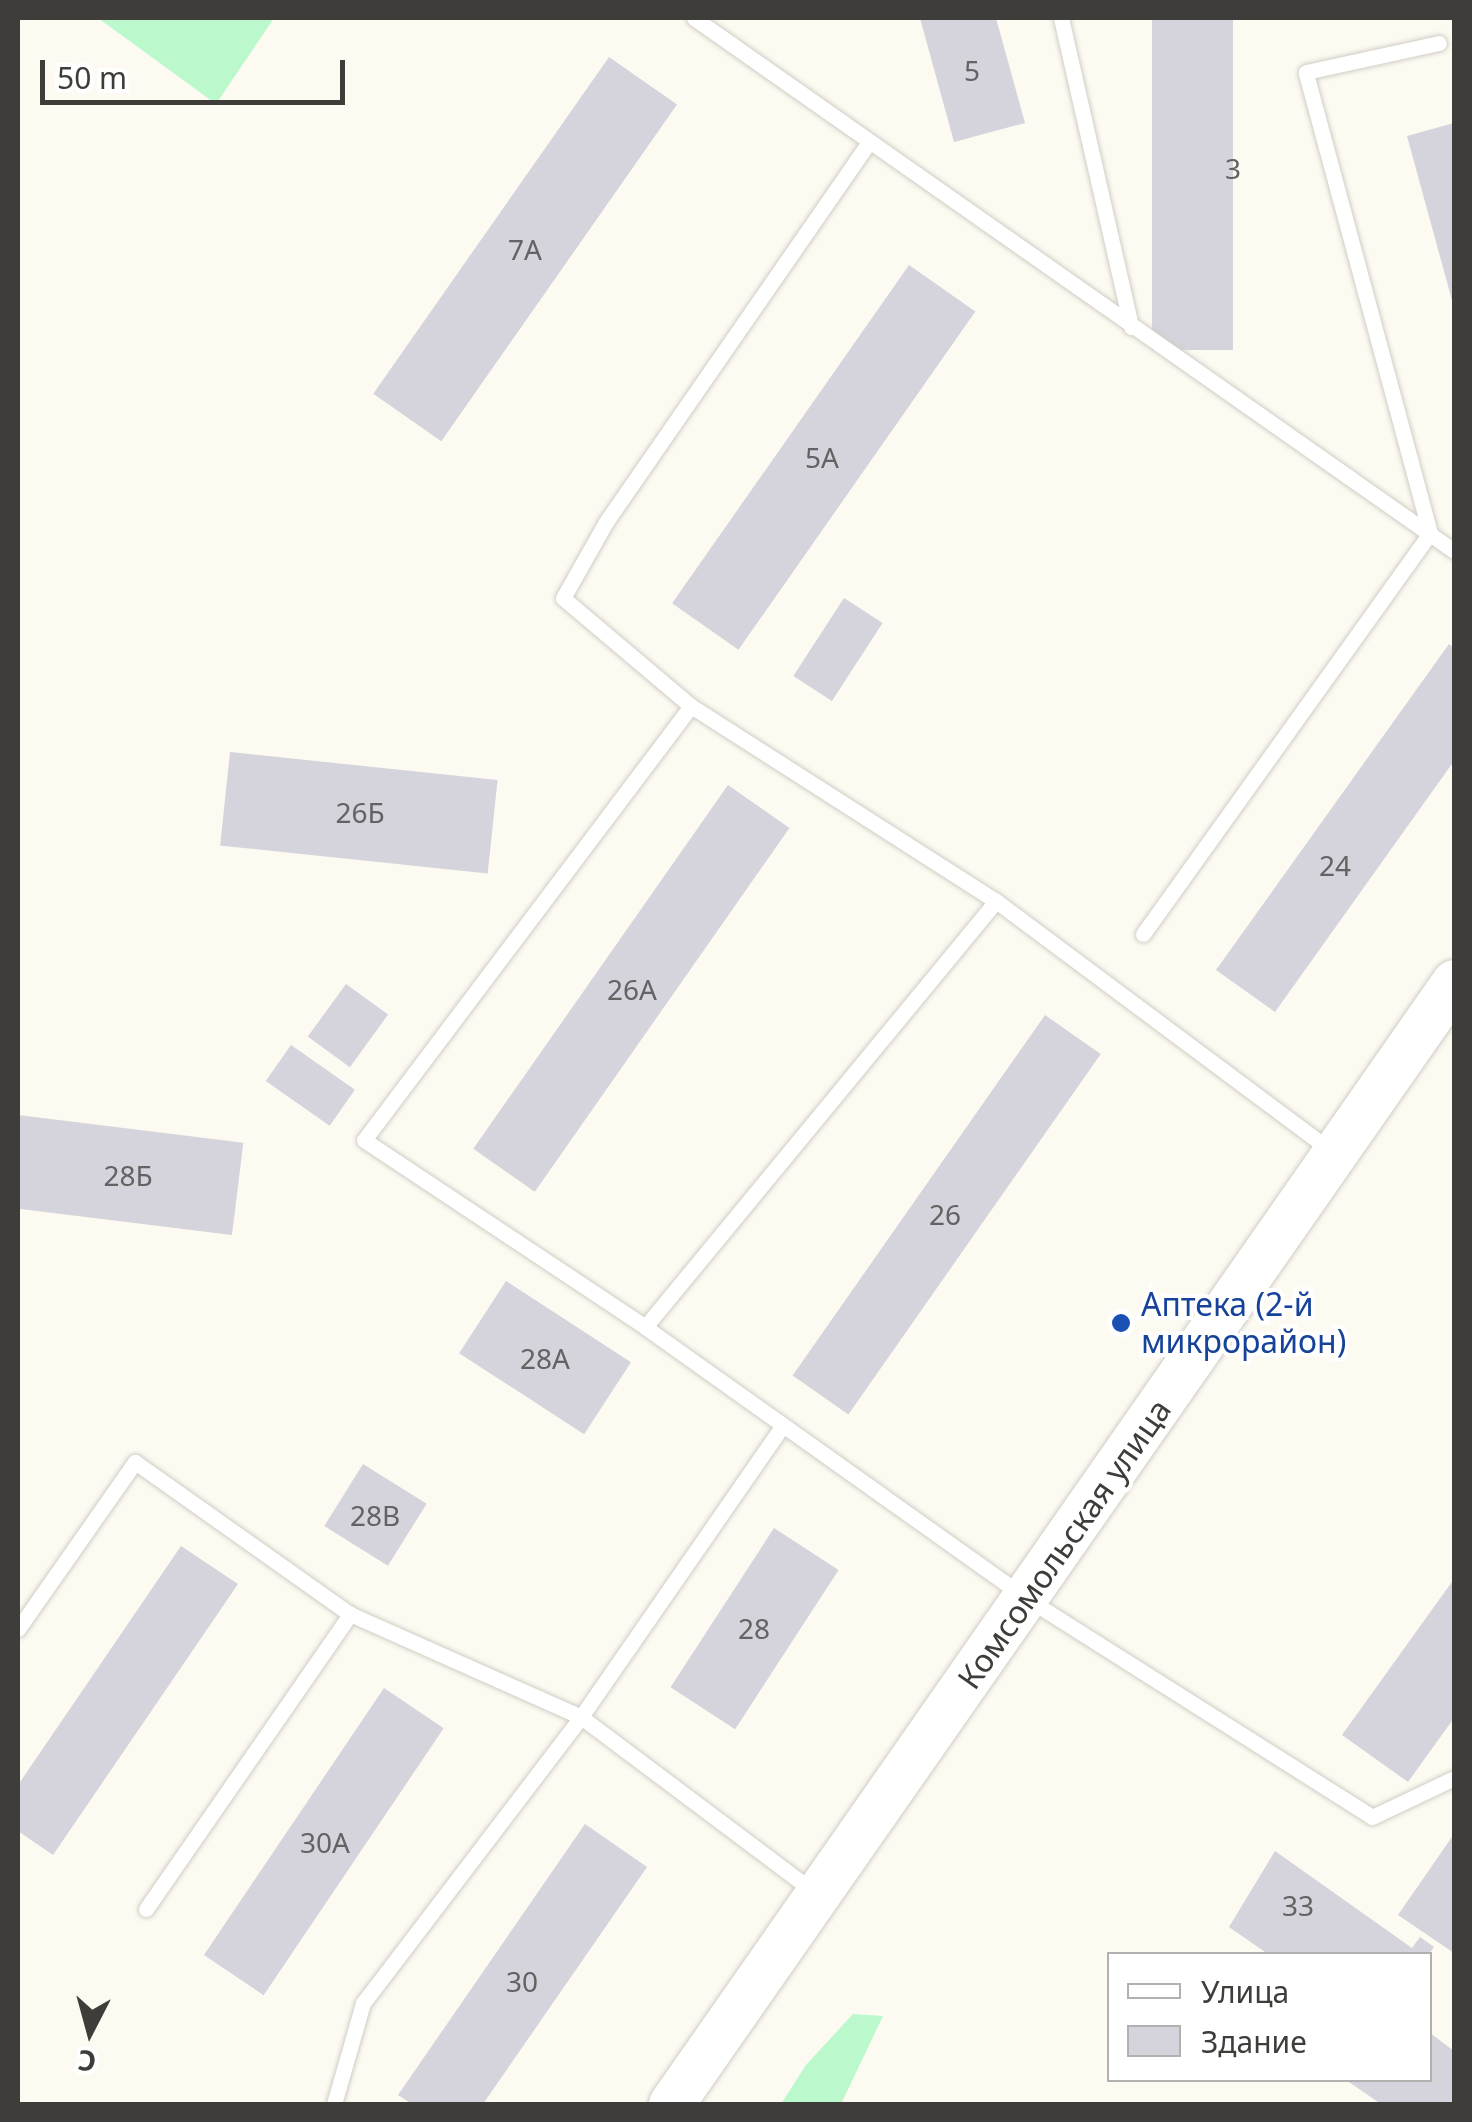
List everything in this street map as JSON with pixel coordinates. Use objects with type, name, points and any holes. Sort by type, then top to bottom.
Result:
[{"type":"main road","name":"Комсомольская улица","points":[[671,2104],[820,1896],[1454,982]]},
{"type":"lane","points":[[694,18],[867,145],[1454,551]]},
{"type":"lane","points":[[1060,18],[1131,327]]},
{"type":"lane","points":[[1430,533],[1306,72],[1439,43]]},
{"type":"lane","points":[[867,145],[564,590],[582,618],[691,706],[996,901],[1335,1154]]},
{"type":"lane","points":[[1143,934],[1430,533]]},
{"type":"lane","points":[[691,706],[364,1140],[645,1327],[780,1428],[1026,1598],[1372,1817],[1454,1778]]},
{"type":"lane","points":[[645,1327],[996,901]]},
{"type":"lane","points":[[334,2104],[363,2002],[581,1718],[780,1428]]},
{"type":"lane","points":[[18,1629],[135,1462],[350,1614],[581,1718],[820,1896]]},
{"type":"lane","points":[[146,1909],[350,1614]]},
{"type":"green space","points":[[98,18],[274,18],[216,104]]},
{"type":"green space","points":[[853,2014],[883,2016],[841,2104],[781,2104],[806,2065]]},
{"type":"building","points":[[920,18],[996,18],[1025,123],[954,142]]},
{"type":"building","points":[[1152,18],[1233,18],[1233,350],[1152,350]]},
{"type":"building","points":[[609,57],[677,105],[441,441],[373,394]]},
{"type":"building","points":[[1454,123],[1454,304],[1453,304],[1407,136]]},
{"type":"building","points":[[909,265],[975,311],[738,650],[672,603]]},
{"type":"building","points":[[844,598],[883,623],[832,701],[793,676]]},
{"type":"building","points":[[1449,644],[1454,648],[1454,761],[1275,1012],[1216,970]]},
{"type":"building","points":[[230,752],[498,780],[488,874],[220,845]]},
{"type":"building","points":[[728,785],[789,828],[535,1192],[473,1149]]},
{"type":"building","points":[[346,984],[388,1015],[350,1067],[308,1037]]},
{"type":"building","points":[[1045,1015],[1101,1054],[848,1414],[793,1375]]},
{"type":"building","points":[[291,1045],[355,1090],[330,1126],[266,1081]]},
{"type":"building","points":[[18,1115],[243,1143],[232,1235],[18,1209]]},
{"type":"building","points":[[506,1281],[631,1362],[584,1434],[459,1353]]},
{"type":"building","points":[[363,1464],[427,1504],[388,1566],[324,1526]]},
{"type":"building","points":[[774,1528],[839,1570],[735,1729],[671,1687]]},
{"type":"building","points":[[181,1546],[238,1584],[53,1855],[18,1831],[18,1785]]},
{"type":"building","points":[[1454,1579],[1454,1718],[1408,1782],[1342,1735]]},
{"type":"building","points":[[384,1688],[444,1728],[264,1995],[204,1955]]},
{"type":"building","points":[[585,1824],[647,1867],[483,2104],[412,2104],[398,2095]]},
{"type":"building","points":[[1454,1834],[1454,1953],[1398,1915]]},
{"type":"building","points":[[1275,1851],[1412,1948],[1420,1937],[1434,1947],[1430,1952],[1265,1952],[1229,1927]]},
{"type":"building","points":[[1432,2034],[1454,2051],[1454,2104],[1381,2104],[1349,2082],[1432,2082]]},
{"type":"place","name":"Аптека (2-й микрорайон)","points":[[1121,1323]]}]
